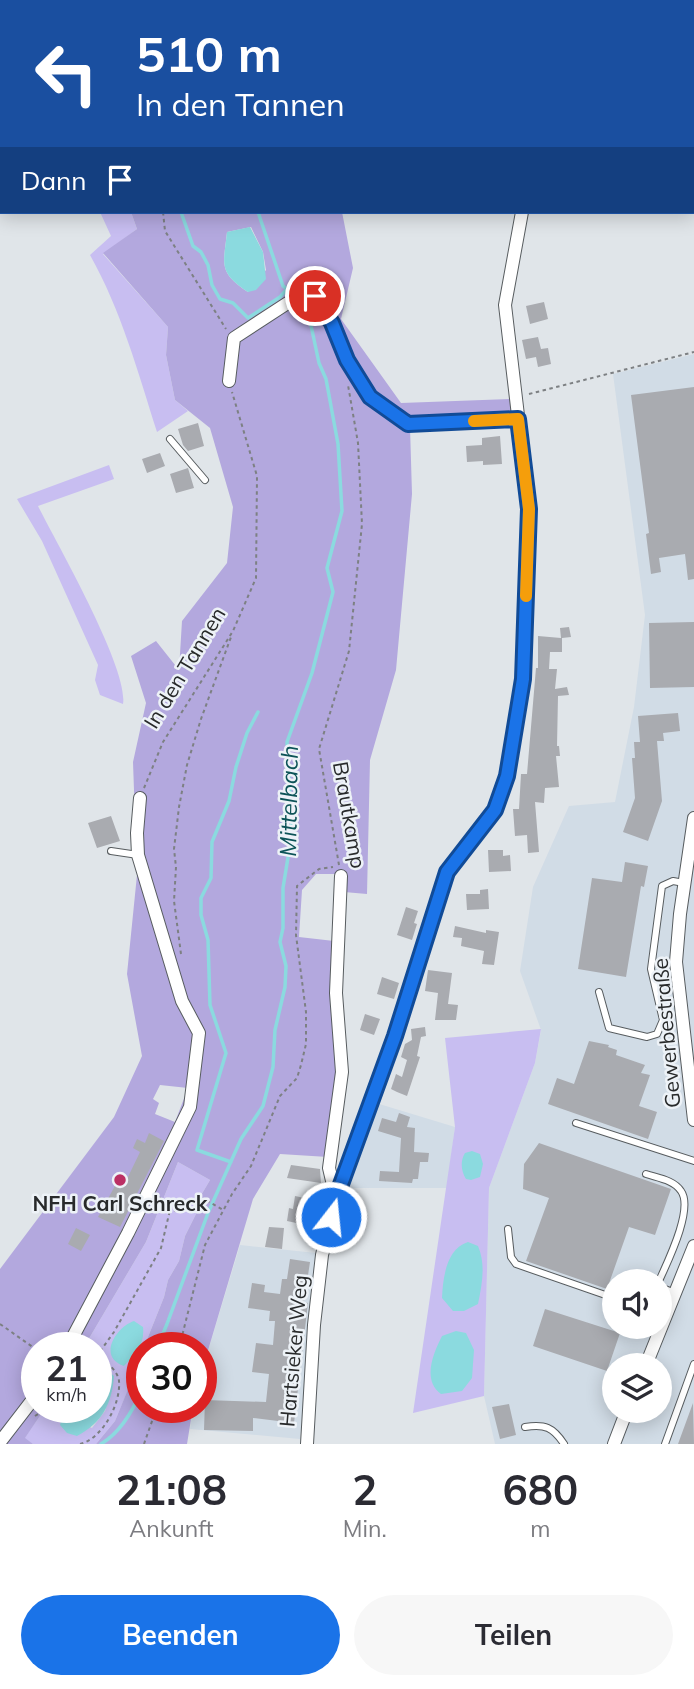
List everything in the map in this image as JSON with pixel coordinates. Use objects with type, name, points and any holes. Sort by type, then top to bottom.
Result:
[{"type":"street","name":"Hartsieker Weg","points":[[307,1444],[314,1325],[321,1266],[336,1198],[395,1036],[447,872],[495,810],[507,776],[523,679],[529,509],[505,305],[522,214]]},
{"type":"street","points":[[229,381],[234,338],[303,293],[315,296],[332,323],[347,360],[370,397],[408,424],[518,419]]},
{"type":"street","points":[[76,1332],[128,1234],[190,1107],[199,1032],[182,1001],[138,855],[140,798]]},
{"type":"street","name":"Gewerbestraße","points":[[694,818],[676,962],[690,1049],[694,1120]]},
{"type":"street","name":"Brautkamp","points":[[336,1198],[329,1168],[342,1072],[336,993],[340,872]]},
{"type":"street","points":[[651,1353],[694,1246]]},
{"type":"street","points":[[0,1442],[21,1415]]},
{"type":"street","points":[[614,1444],[622,1423]]},
{"type":"lane","points":[[170,439],[205,480]]},
{"type":"lane","points":[[111,851],[138,855]]},
{"type":"lane","points":[[599,992],[610,1028],[648,1037],[657,1034],[663,1020],[651,968],[662,886],[673,881],[684,883]]},
{"type":"lane","points":[[576,1123],[694,1161]]},
{"type":"lane","points":[[646,1174],[674,1183],[684,1196],[684,1211],[664,1269]]},
{"type":"lane","points":[[508,1229],[511,1257],[516,1264],[602,1294]]},
{"type":"lane","points":[[665,1444],[694,1364]]},
{"type":"lane","points":[[525,1427],[550,1427],[564,1444]]},
{"type":"path","points":[[163,214],[165,231],[178,254],[218,318],[234,338]]},
{"type":"path","points":[[522,396],[694,352]]},
{"type":"path","name":"Brautkamp","points":[[340,872],[318,750],[349,651],[362,524],[358,443],[347,380]]},
{"type":"path","name":"In den Tannen","points":[[140,798],[163,742],[233,631],[256,578],[257,476],[229,381]]},
{"type":"path","points":[[181,964],[174,901],[174,849],[178,807],[201,719],[233,631]]},
{"type":"path","points":[[183,1332],[205,1245],[232,1194],[251,1166],[280,1097],[297,1078],[302,1065],[306,1044],[306,1012],[296,935],[298,886],[319,869],[340,872]]},
{"type":"path","points":[[155,1190],[170,1210],[180,1211],[206,1200],[224,1211]]},
{"type":"path","points":[[112,1335],[161,1248],[170,1210]]},
{"type":"path","points":[[0,1324],[21,1339]]},
{"type":"path","points":[[112,1369],[119,1381],[112,1408]]},
{"type":"path","points":[[80,1444],[88,1442],[106,1423]]},
{"type":"path","points":[[144,1444],[151,1423]]},
{"type":"shaded area","points":[[101,214],[132,214],[137,229],[103,254],[168,327],[166,355],[175,400],[188,411],[157,432],[120,319],[90,255],[111,236]]},
{"type":"shaded area","points":[[132,214],[342,214],[353,268],[341,319],[401,403],[511,399],[513,417],[410,427],[412,494],[396,670],[370,760],[367,894],[344,892],[344,874],[316,874],[302,890],[299,937],[334,941],[338,1074],[328,1157],[280,1154],[253,1199],[213,1332],[150,1332],[168,1280],[179,1261],[200,1197],[210,1180],[178,1162],[146,1242],[93,1332],[21,1332],[21,1423],[35,1423],[25,1438],[33,1444],[0,1444],[0,1269],[114,1117],[142,1056],[127,974],[137,875],[133,762],[146,703],[131,656],[156,641],[179,670],[182,621],[227,563],[233,507],[210,428],[175,400],[166,355],[168,327],[103,253],[137,229]],"holes":[[[251,227],[263,252],[266,270],[248,292],[231,279],[224,259],[227,232]],[[160,1085],[188,1088],[175,1122],[155,1114],[159,1103],[153,1099]]]},
{"type":"shaded area","points":[[694,354],[694,1444],[495,1444],[484,1396],[489,1188],[535,1063],[541,1030],[520,971],[533,887],[569,806],[615,802],[634,707],[645,615],[613,374]]},
{"type":"shaded area","points":[[109,465],[114,479],[38,506],[104,636],[122,687],[123,704],[100,695],[95,680],[98,665],[42,541],[17,499]]},
{"type":"shaded area","points":[[541,1029],[535,1063],[489,1188],[484,1396],[413,1413],[455,1127],[445,1038]]},
{"type":"shaded area","points":[[376,1103],[455,1127],[447,1188],[348,1188]]},
{"type":"shaded area","points":[[178,1162],[210,1180],[200,1197],[179,1261],[168,1280],[150,1332],[126,1332],[126,1395],[115,1421],[96,1444],[33,1444],[24,1439],[35,1423],[81,1423],[92,1428],[96,1423],[112,1423],[112,1332],[93,1332],[146,1242]]},
{"type":"shaded area","points":[[240,1245],[316,1253],[300,1439],[190,1429],[191,1423],[217,1423],[217,1332],[214,1332]]},
{"type":"shaded area","points":[[126,1394],[126,1423],[190,1423],[187,1444],[96,1444],[115,1421]]},
{"type":"water","points":[[250,227],[263,252],[266,279],[256,290],[248,292],[231,279],[224,259],[227,232]]},
{"type":"water","points":[[472,1151],[480,1154],[483,1164],[480,1177],[471,1180],[464,1176],[462,1163],[465,1153]]},
{"type":"water","points":[[468,1242],[478,1246],[482,1260],[478,1304],[464,1311],[453,1311],[442,1298],[445,1273],[455,1251]]},
{"type":"water","points":[[134,1321],[143,1327],[143,1332],[126,1332],[124,1366],[112,1356],[112,1342],[127,1324]]},
{"type":"water","points":[[456,1331],[466,1333],[474,1350],[472,1378],[462,1391],[441,1394],[432,1382],[431,1366],[442,1336]]},
{"type":"water","points":[[95,1423],[77,1436],[67,1433],[60,1425]]},
{"type":"building","points":[[544,302],[548,319],[530,324],[526,306]]},
{"type":"building","points":[[538,337],[541,349],[548,348],[551,364],[538,367],[536,357],[526,359],[522,340]]},
{"type":"building","points":[[694,387],[694,579],[688,580],[685,554],[659,558],[661,572],[651,574],[646,534],[649,533],[631,395]]},
{"type":"building","points":[[198,423],[204,446],[188,451],[178,429]]},
{"type":"building","points":[[500,436],[502,464],[467,462],[466,446],[482,445],[482,438]]},
{"type":"building","points":[[160,453],[165,466],[147,473],[142,459]]},
{"type":"building","points":[[188,468],[194,488],[176,493],[170,474]]},
{"type":"building","points":[[694,622],[694,687],[650,688],[649,623]]},
{"type":"building","points":[[569,627],[571,637],[562,638],[562,652],[550,652],[549,669],[557,669],[555,689],[567,687],[569,695],[558,696],[557,746],[560,756],[556,756],[559,787],[545,788],[544,803],[535,802],[539,852],[528,853],[527,835],[515,836],[513,809],[519,809],[521,774],[527,774],[538,668],[538,636],[561,638],[560,628]]},
{"type":"building","points":[[678,713],[680,731],[663,733],[664,741],[657,741],[662,801],[648,841],[623,832],[635,798],[632,758],[635,758],[634,742],[640,742],[638,716]]},
{"type":"building","points":[[111,816],[120,841],[97,848],[88,823]]},
{"type":"building","points":[[488,850],[503,850],[503,856],[510,855],[511,871],[489,872]]},
{"type":"building","points":[[625,862],[648,866],[644,887],[641,886],[626,977],[578,969],[592,878],[622,882]]},
{"type":"building","points":[[488,889],[489,909],[467,910],[466,894],[480,894],[480,890]]},
{"type":"building","points":[[406,907],[418,911],[412,940],[397,935]]},
{"type":"building","points":[[455,926],[486,933],[486,930],[499,932],[494,965],[482,964],[484,951],[461,946],[462,938],[453,937]]},
{"type":"building","points":[[428,970],[452,973],[448,1004],[458,1005],[456,1020],[435,1020],[438,993],[425,991]]},
{"type":"building","points":[[382,977],[399,983],[394,999],[377,994]]},
{"type":"building","points":[[365,1014],[380,1019],[374,1035],[360,1030]]},
{"type":"building","points":[[425,1027],[426,1036],[421,1037],[417,1056],[420,1057],[407,1096],[391,1089],[396,1074],[402,1077],[407,1060],[401,1057],[405,1044],[412,1040],[411,1029]]},
{"type":"building","points":[[589,1041],[609,1045],[608,1047],[617,1050],[616,1055],[645,1065],[641,1073],[650,1075],[639,1106],[657,1112],[648,1139],[548,1104],[557,1078],[574,1084]]},
{"type":"building","points":[[399,1113],[410,1117],[407,1127],[415,1128],[414,1152],[429,1153],[428,1162],[420,1162],[418,1179],[413,1179],[412,1183],[379,1181],[380,1171],[399,1172],[401,1138],[378,1131],[382,1118],[396,1122]]},
{"type":"building","points":[[149,1133],[164,1141],[120,1227],[98,1217],[122,1173],[128,1177],[140,1152],[133,1148],[137,1139],[145,1143]]},
{"type":"building","points":[[539,1143],[671,1189],[655,1235],[629,1227],[614,1269],[602,1269],[602,1287],[526,1261],[549,1198],[523,1189],[524,1164]]},
{"type":"building","points":[[291,1165],[320,1169],[321,1183],[287,1178]]},
{"type":"building","points":[[295,1196],[314,1200],[312,1214],[303,1213],[301,1224],[287,1221]]},
{"type":"building","points":[[269,1227],[284,1228],[282,1249],[265,1247]]},
{"type":"building","points":[[76,1228],[90,1235],[81,1251],[68,1244]]},
{"type":"building","points":[[290,1259],[310,1262],[294,1423],[253,1418],[253,1431],[204,1430],[204,1423],[217,1423],[217,1400],[266,1402],[269,1374],[252,1372],[256,1343],[273,1345],[275,1321],[269,1321],[270,1311],[248,1308],[252,1283],[265,1285],[264,1292],[280,1294],[282,1279],[287,1279]]},
{"type":"building","points":[[545,1309],[602,1327],[602,1339],[618,1339],[613,1353],[602,1353],[602,1369],[533,1346]]},
{"type":"building","points":[[693,1403],[694,1444],[678,1444]]},
{"type":"building","points":[[509,1404],[516,1435],[500,1439],[492,1407]]},
{"type":"waterway","points":[[182,214],[193,246],[201,252],[208,265],[212,285],[220,299],[233,303],[248,318],[280,297],[287,289]]},
{"type":"waterway","name":"Mittelbach","points":[[164,1332],[208,1213],[241,1139],[263,1106],[273,1067],[275,1030],[285,987],[286,966],[280,942],[283,928],[283,888],[292,833],[287,742],[312,673],[333,592],[327,568],[342,511],[338,444],[326,379],[319,363],[309,316],[298,304],[295,295],[283,286],[259,214]]},
{"type":"waterway","points":[[231,1162],[197,1150],[226,1053],[210,1005],[208,940],[201,915],[201,898],[211,878],[212,842],[229,801],[247,733],[258,712]]},
{"type":"waterway","name":"Mittelbach","points":[[101,1444],[126,1420]]},
{"type":"slow traffic","points":[[474,421],[518,419],[529,509],[526,596]]},
{"type":"place","name":"NFH Carl Schreck","points":[[120,1180]]},
{"type":"route","points":[[315,296],[332,323],[347,360],[370,397],[408,424],[518,419],[529,509],[523,679],[507,776],[495,810],[447,872],[395,1036],[331,1217]]}]
